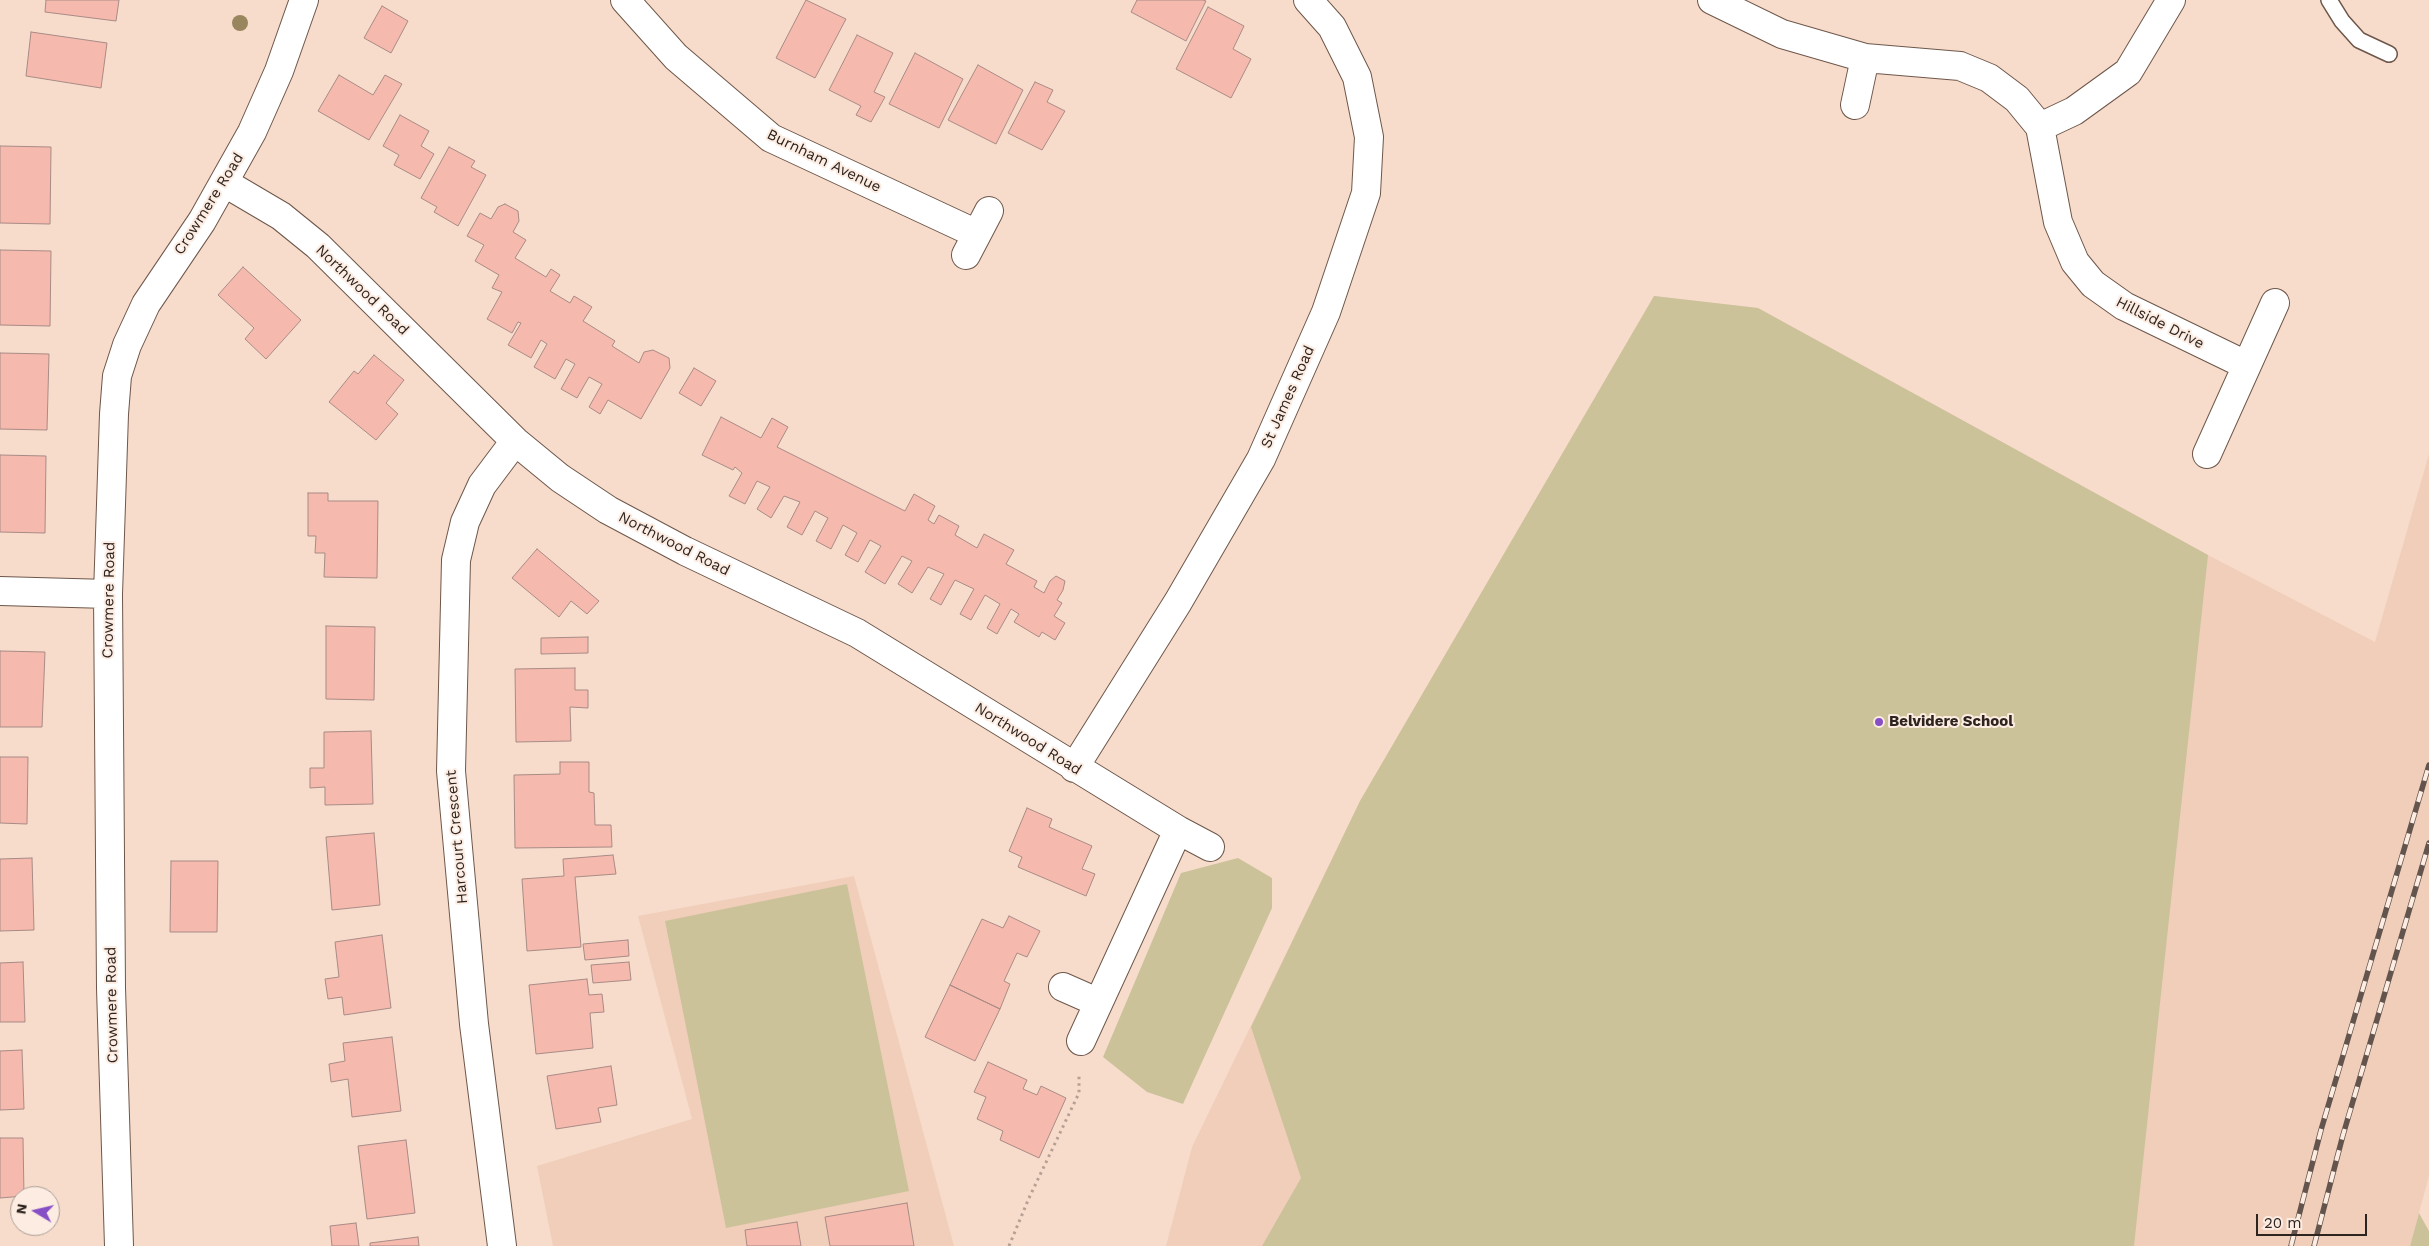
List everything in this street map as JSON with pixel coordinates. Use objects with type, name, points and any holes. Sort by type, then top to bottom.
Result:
[{"type":"street","name":"Crowmere Road","points":[[119,1246],[111,988],[108,594],[114,414],[118,376],[127,345],[146,304],[225,183],[252,132],[279,71],[304,0]]},
{"type":"street","name":"Burnham Avenue","points":[[625,0],[676,57],[771,138],[977,233]]},
{"type":"street","name":"St James Road","points":[[1074,768],[1178,602],[1260,459],[1326,312],[1366,193],[1369,137],[1358,77],[1332,27],[1308,0]]},
{"type":"street","name":"Hillside Drive","points":[[1712,0],[1782,34],[1865,58],[1960,66],[1989,78],[2017,99],[2040,127],[2058,222],[2075,262],[2093,284],[2124,306],[2246,365]]},
{"type":"street","points":[[2040,127],[2074,111],[2128,72],[2171,0]]},
{"type":"street","points":[[1855,105],[1865,58]]},
{"type":"street","name":"Northwood Road","points":[[225,183],[281,216],[318,246],[514,441],[560,478],[608,510],[685,551],[857,634],[1074,768],[1178,830],[1210,846]]},
{"type":"street","points":[[2207,454],[2275,303]]},
{"type":"street","name":"Harcourt Crescent","points":[[502,1246],[474,1024],[451,771],[456,560],[465,522],[482,484],[514,441]]},
{"type":"street","points":[[0,591],[108,594]]},
{"type":"street","points":[[1081,1041],[1097,1002],[1178,830]]},
{"type":"street","points":[[1063,987],[1097,1002]]},
{"type":"lane","points":[[2329,0],[2342,21],[2360,40],[2389,54]]},
{"type":"path","points":[[1009,1246],[1078,1093],[1081,1041]]},
{"type":"shaded area","name":"Belvidere School","points":[[1654,296],[1758,308],[2208,555],[2375,642],[2429,454],[2429,1176],[2410,1246],[1166,1246],[1192,1147],[1360,801]]},
{"type":"shaded area","name":"Belvidere School","points":[[1654,296],[1758,308],[2208,555],[2134,1246],[1262,1246],[1301,1178],[1251,1027],[1360,801]]},
{"type":"shaded area","points":[[1238,858],[1272,878],[1272,908],[1183,1104],[1147,1092],[1103,1057],[1181,873]]},
{"type":"shaded area","points":[[854,876],[954,1246],[553,1246],[537,1166],[692,1119],[638,916]]},
{"type":"shaded area","points":[[847,884],[909,1191],[726,1228],[665,921]]},
{"type":"shaded area","points":[[2419,1213],[2429,1231],[2429,1246],[2410,1246]]},
{"type":"building","points":[[46,0],[119,0],[116,21],[45,12]]},
{"type":"building","points":[[806,0],[846,19],[815,78],[776,58]]},
{"type":"building","points":[[1137,0],[1206,1],[1186,41],[1131,12]]},
{"type":"building","points":[[382,6],[408,21],[391,53],[364,38]]},
{"type":"building","points":[[1208,7],[1244,26],[1233,49],[1251,59],[1231,98],[1176,69]]},
{"type":"building","points":[[31,32],[107,43],[101,88],[26,76]]},
{"type":"building","points":[[857,35],[893,53],[874,92],[885,97],[871,122],[856,115],[861,106],[829,90]]},
{"type":"building","points":[[915,53],[963,79],[939,128],[889,104]]},
{"type":"building","points":[[978,65],[1023,90],[996,144],[948,120]]},
{"type":"building","points":[[339,75],[373,95],[385,75],[402,84],[369,140],[318,111]]},
{"type":"building","points":[[1035,82],[1053,90],[1047,102],[1065,111],[1042,150],[1008,133]]},
{"type":"building","points":[[400,115],[429,131],[421,146],[434,154],[420,179],[394,165],[399,155],[383,146]]},
{"type":"building","points":[[0,146],[51,147],[50,224],[0,223]]},
{"type":"building","points":[[449,147],[475,161],[471,167],[486,175],[458,226],[434,212],[437,207],[421,198]]},
{"type":"building","points":[[505,204],[518,211],[519,221],[513,232],[526,240],[515,258],[546,277],[551,269],[560,275],[550,291],[570,303],[574,296],[592,307],[583,321],[615,341],[612,346],[639,363],[644,352],[653,350],[669,358],[670,368],[641,419],[608,400],[600,414],[589,407],[602,384],[589,377],[577,398],[561,389],[575,364],[566,359],[555,379],[534,367],[547,344],[541,340],[531,358],[508,345],[521,323],[518,322],[512,333],[487,319],[502,292],[492,288],[499,275],[475,261],[484,245],[467,236],[480,213],[491,219],[498,207]]},
{"type":"building","points":[[0,250],[51,251],[50,326],[0,325]]},
{"type":"building","points":[[243,267],[301,320],[266,359],[245,339],[254,328],[218,295]]},
{"type":"building","points":[[0,353],[49,354],[47,430],[0,429]]},
{"type":"building","points":[[374,355],[404,380],[386,403],[398,414],[376,440],[329,402],[354,371],[358,374]]},
{"type":"building","points":[[694,368],[716,381],[701,406],[679,393]]},
{"type":"building","points":[[721,417],[761,438],[772,418],[788,427],[777,447],[905,511],[914,494],[935,506],[928,520],[934,524],[939,515],[959,526],[955,535],[977,548],[984,534],[1014,550],[1006,564],[1037,581],[1034,587],[1044,593],[1050,581],[1056,576],[1065,581],[1063,590],[1057,600],[1062,603],[1054,616],[1065,623],[1055,640],[1042,632],[1039,637],[1014,622],[1019,614],[1011,609],[997,634],[987,628],[1000,604],[985,595],[971,620],[960,614],[974,589],[955,580],[941,605],[930,599],[944,574],[928,567],[912,593],[898,584],[912,561],[902,556],[885,584],[865,572],[881,546],[870,540],[858,562],[845,555],[857,533],[843,525],[831,549],[816,541],[828,518],[815,511],[802,535],[787,527],[800,502],[784,496],[771,518],[757,509],[770,487],[757,481],[745,504],[729,496],[742,473],[735,467],[733,470],[702,455]]},
{"type":"building","points":[[0,455],[46,456],[45,533],[0,532]]},
{"type":"building","points":[[308,493],[328,493],[328,501],[378,501],[377,578],[324,577],[325,553],[315,553],[316,536],[308,536]]},
{"type":"building","points":[[537,549],[599,601],[587,614],[571,601],[559,617],[512,578]]},
{"type":"building","points":[[326,626],[375,627],[374,700],[326,699]]},
{"type":"building","points":[[588,637],[588,653],[541,654],[541,638]]},
{"type":"building","points":[[0,651],[45,652],[42,727],[0,727]]},
{"type":"building","points":[[575,668],[575,690],[588,690],[588,708],[570,707],[571,741],[516,742],[515,669]]},
{"type":"building","points":[[371,731],[373,804],[325,805],[325,787],[310,788],[310,768],[324,768],[324,732]]},
{"type":"building","points":[[0,757],[28,757],[27,824],[0,823]]},
{"type":"building","points":[[560,762],[589,762],[589,792],[594,793],[595,825],[611,825],[612,847],[515,848],[514,775],[560,774]]},
{"type":"building","points":[[1027,808],[1052,819],[1049,827],[1092,846],[1082,869],[1095,874],[1086,896],[1018,867],[1022,857],[1009,851]]},
{"type":"building","points":[[374,833],[380,905],[332,910],[326,837]]},
{"type":"building","points":[[613,855],[616,874],[575,877],[581,947],[527,951],[522,879],[564,876],[563,859]]},
{"type":"building","points":[[32,858],[34,930],[0,931],[0,859]]},
{"type":"building","points":[[171,861],[218,861],[217,932],[170,932]]},
{"type":"building","points":[[1009,916],[1040,931],[1027,957],[1017,953],[1004,981],[1010,984],[1000,1009],[950,985],[982,919],[1003,928]]},
{"type":"building","points":[[382,935],[391,1008],[344,1015],[342,997],[328,999],[325,979],[339,977],[335,942]]},
{"type":"building","points":[[628,940],[629,956],[585,960],[583,944]]},
{"type":"building","points":[[23,962],[25,1022],[0,1022],[0,963]]},
{"type":"building","points":[[629,962],[631,980],[593,983],[591,965]]},
{"type":"building","points":[[587,979],[589,995],[602,994],[604,1012],[590,1013],[593,1048],[536,1054],[529,985]]},
{"type":"building","points":[[950,985],[1000,1009],[975,1061],[925,1037]]},
{"type":"building","points":[[392,1037],[401,1111],[352,1117],[348,1079],[331,1082],[329,1064],[345,1061],[343,1043]]},
{"type":"building","points":[[22,1050],[24,1109],[0,1110],[0,1051]]},
{"type":"building","points":[[988,1062],[1027,1080],[1023,1089],[1037,1095],[1041,1086],[1066,1098],[1039,1158],[1000,1140],[1003,1131],[977,1119],[986,1097],[974,1092]]},
{"type":"building","points":[[611,1066],[617,1105],[598,1108],[601,1122],[556,1129],[547,1076]]},
{"type":"building","points":[[0,1138],[23,1138],[24,1186],[10,1186],[10,1197],[0,1198]]},
{"type":"building","points":[[406,1140],[415,1213],[367,1219],[358,1146]]},
{"type":"building","points":[[907,1203],[914,1246],[830,1246],[825,1217]]},
{"type":"building","points":[[797,1222],[801,1246],[747,1246],[745,1230]]},
{"type":"building","points":[[356,1223],[359,1246],[332,1246],[330,1226]]},
{"type":"building","points":[[418,1237],[419,1246],[370,1246],[370,1243]]},
{"type":"railway","points":[[2291,1246],[2321,1130],[2429,765]]},
{"type":"railway","points":[[2314,1246],[2343,1135],[2429,843]]},
{"type":"place","name":"Belvidere School","points":[[1879,722]]}]
